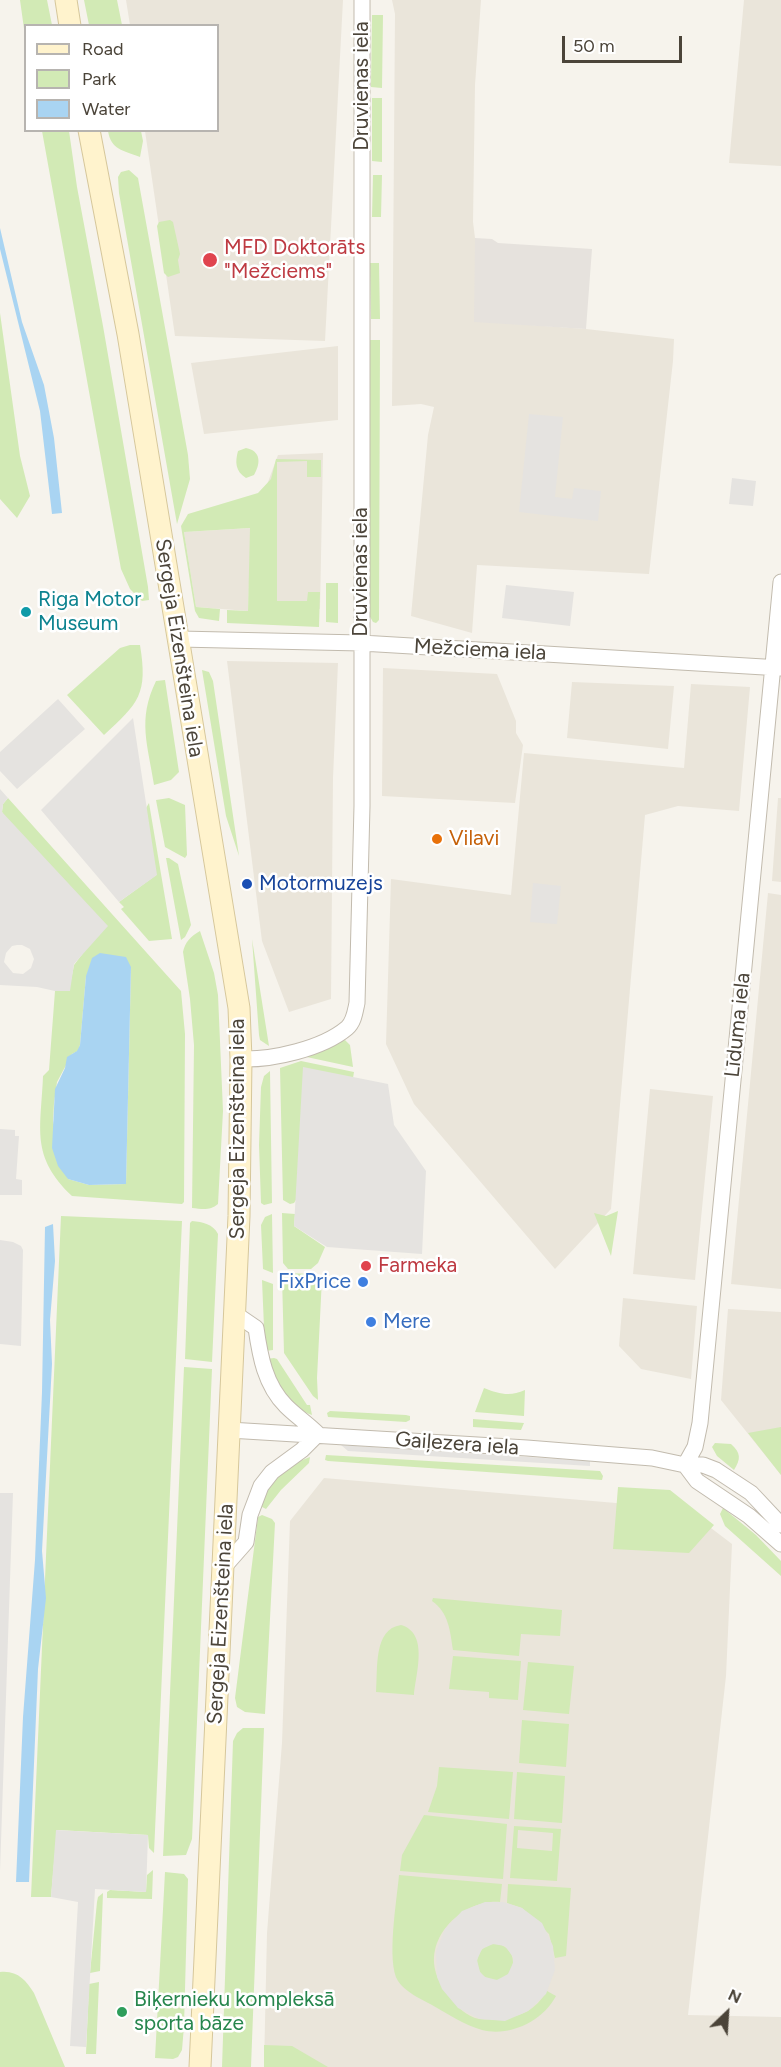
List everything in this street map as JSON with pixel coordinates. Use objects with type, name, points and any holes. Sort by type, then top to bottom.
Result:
[{"type":"street","points":[[66,0],[70,24]]},
{"type":"street","name":"Druvienas iela","points":[[241,1059],[260,1060],[286,1055],[329,1039],[348,1028],[354,1019],[357,1004],[362,806],[362,0]]},
{"type":"street","name":"Sergeja Eizenšteina iela","points":[[89,132],[128,334],[239,1008],[241,1059],[239,1216],[200,2067]]},
{"type":"street","name":"Līduma iela","points":[[686,1465],[695,1447],[700,1423],[777,667],[781,582]]},
{"type":"street","name":"Mežciema iela","points":[[178,639],[361,644],[777,667]]},
{"type":"street","points":[[224,1567],[246,1542],[250,1515],[261,1486],[280,1465],[302,1450],[318,1434],[282,1402],[262,1366],[255,1328],[234,1313]]},
{"type":"street","name":"Gaiļezera iela","points":[[229,1430],[318,1434],[652,1458],[686,1465],[703,1465],[716,1470],[751,1493],[781,1525]]},
{"type":"street","points":[[686,1465],[697,1482],[749,1516],[781,1544]]},
{"type":"shaded area","points":[[126,0],[343,0],[325,341],[175,336],[145,132],[219,132],[219,24],[130,24]]},
{"type":"shaded area","points":[[392,0],[481,0],[475,85],[473,222],[475,321],[586,329],[674,339],[649,574],[477,565],[472,633],[411,616],[428,435],[434,407],[421,404],[392,406],[395,14]]},
{"type":"shaded area","points":[[744,0],[781,0],[781,166],[729,163]]},
{"type":"shaded area","points":[[475,238],[492,239],[498,243],[592,249],[586,329],[474,322]]},
{"type":"shaded area","points":[[338,346],[338,420],[204,434],[191,363]]},
{"type":"shaded area","points":[[529,414],[563,417],[555,497],[572,499],[574,488],[601,491],[598,521],[519,512]]},
{"type":"shaded area","points":[[323,453],[320,609],[265,610],[265,490],[278,455]]},
{"type":"shaded area","points":[[732,478],[756,481],[753,506],[729,504]]},
{"type":"shaded area","points":[[251,528],[248,611],[196,607],[184,532]]},
{"type":"shaded area","points":[[506,585],[574,592],[570,626],[502,618]]},
{"type":"shaded area","points":[[227,661],[338,663],[333,778],[331,999],[289,1012],[262,941]]},
{"type":"shaded area","points":[[383,668],[497,674],[516,721],[516,733],[523,745],[515,803],[382,796]]},
{"type":"shaded area","points":[[572,682],[674,686],[668,749],[567,738]]},
{"type":"shaded area","points":[[691,684],[750,687],[739,811],[678,806],[645,815],[611,1209],[555,1269],[414,1104],[386,1044],[391,879],[511,895],[524,753],[684,768]]},
{"type":"shaded area","points":[[58,699],[85,729],[17,789],[0,771],[0,752]]},
{"type":"shaded area","points":[[133,718],[157,875],[119,902],[41,810]]},
{"type":"shaded area","points":[[0,789],[8,798],[3,804],[2,812],[108,926],[74,964],[70,991],[0,985]],"holes":[[[22,945],[30,949],[34,959],[31,968],[23,974],[13,973],[4,962],[6,953],[12,946]]]},
{"type":"shaded area","points":[[778,798],[781,798],[781,882],[772,881]]},
{"type":"shaded area","points":[[533,883],[561,886],[557,924],[530,922]]},
{"type":"shaded area","points":[[768,893],[781,895],[781,1289],[731,1284]]},
{"type":"shaded area","points":[[303,1067],[388,1084],[394,1125],[426,1171],[422,1254],[327,1247],[294,1226]]},
{"type":"shaded area","points":[[650,1089],[713,1096],[695,1280],[633,1274]]},
{"type":"shaded area","points":[[0,1129],[15,1130],[15,1136],[19,1136],[16,1179],[22,1180],[22,1195],[0,1195]]},
{"type":"shaded area","points":[[0,1240],[13,1242],[21,1246],[23,1250],[21,1346],[0,1344]]},
{"type":"shaded area","points":[[623,1298],[697,1306],[691,1379],[641,1369],[619,1346]]},
{"type":"shaded area","points":[[728,1309],[781,1312],[781,1475],[721,1400]]},
{"type":"shaded area","points":[[341,1445],[590,1461],[590,1466],[348,1451]]},
{"type":"shaded area","points":[[324,1478],[686,1509],[732,1544],[726,1676],[688,2015],[781,2017],[781,2067],[264,2067],[267,1933],[282,1743],[290,1521]]},
{"type":"shaded area","points":[[0,1493],[13,1493],[0,1871]]},
{"type":"shaded area","points":[[56,1830],[148,1835],[146,1892],[95,1889],[86,2047],[70,2046],[78,1902],[51,1897]]},
{"type":"shaded area","points":[[485,1902],[503,1902],[522,1908],[542,1923],[553,1946],[555,1970],[546,1994],[528,2011],[505,2021],[480,2019],[458,2008],[442,1989],[437,1977],[436,1952],[445,1929],[462,1911]],"holes":[[[493,1944],[505,1946],[513,1957],[508,1974],[497,1980],[485,1977],[480,1972],[477,1960],[482,1949]]]},
{"type":"green space","points":[[20,0],[47,0],[52,24],[24,24],[24,29]]},
{"type":"green space","points":[[84,0],[117,0],[122,24],[89,24]]},
{"type":"green space","points":[[372,15],[383,15],[382,88],[371,87]]},
{"type":"green space","points":[[372,98],[382,98],[382,162],[372,161]]},
{"type":"green space","points":[[42,132],[69,132],[149,600],[142,601],[130,589],[121,569]]},
{"type":"green space","points":[[108,132],[141,132],[143,141],[140,157],[115,146]]},
{"type":"green space","points":[[129,170],[138,178],[188,455],[190,479],[177,524],[119,193],[118,177],[121,172]]},
{"type":"green space","points":[[373,175],[382,175],[381,217],[372,217]]},
{"type":"green space","points":[[170,220],[173,222],[180,254],[178,260],[180,273],[168,277],[164,273],[157,226],[159,222]]},
{"type":"green space","points":[[370,263],[379,263],[380,319],[371,319]]},
{"type":"green space","points":[[0,313],[20,456],[30,496],[17,518],[0,499]]},
{"type":"green space","points":[[369,340],[380,340],[379,620],[376,623],[369,615]]},
{"type":"green space","points":[[246,448],[257,455],[258,466],[254,475],[246,478],[236,463],[238,451]]},
{"type":"green space","points":[[276,459],[321,460],[321,477],[307,477],[307,461],[277,462],[277,601],[307,601],[308,592],[320,592],[319,627],[227,623],[227,610],[248,611],[250,528],[184,532],[196,607],[220,609],[219,621],[199,618],[195,611],[181,526],[188,514],[258,493],[271,479]]},
{"type":"green space","points":[[326,583],[338,583],[338,623],[326,622]]},
{"type":"green space","points":[[140,645],[143,675],[141,687],[133,705],[104,735],[67,695],[120,648]]},
{"type":"green space","points":[[202,670],[209,672],[213,681],[239,856],[226,816]]},
{"type":"green space","points":[[165,680],[179,772],[171,780],[154,785],[145,720],[150,695],[156,681]]},
{"type":"green space","points":[[8,798],[181,991],[185,1034],[184,1202],[182,1204],[72,1196],[49,1168],[41,1141],[40,1127],[43,1076],[49,1070],[55,991],[69,990],[74,965],[83,953],[2,812],[3,804]],"holes":[[[131,967],[126,1184],[89,1185],[68,1179],[53,1121],[57,1082],[72,1054],[78,1051],[80,1045],[86,976]]]},
{"type":"green space","points":[[169,798],[185,805],[187,855],[185,858],[165,847],[156,800]]},
{"type":"green space","points":[[149,803],[172,939],[149,941],[121,909],[124,907],[119,902],[156,875],[146,808]]},
{"type":"green space","points":[[166,858],[178,864],[191,925],[181,940]]},
{"type":"green space","points":[[200,931],[214,973],[218,995],[223,1111],[218,1204],[206,1209],[192,1208],[194,1045],[183,952],[189,940]]},
{"type":"green space","points":[[252,939],[269,1046],[260,1040],[259,1035]]},
{"type":"green space","points":[[345,1040],[350,1045],[353,1067],[302,1056]]},
{"type":"green space","points":[[301,1061],[354,1072],[353,1078],[305,1069],[296,1200],[290,1204],[283,1200],[280,1068]]},
{"type":"green space","points":[[270,1071],[272,1203],[264,1205],[261,1203],[259,1145],[261,1087],[264,1076]]},
{"type":"green space","points":[[618,1211],[611,1256],[594,1213],[606,1216]]},
{"type":"green space","points":[[282,1213],[295,1214],[294,1226],[325,1247],[318,1263],[311,1269],[288,1269],[283,1263]]},
{"type":"green space","points":[[272,1214],[273,1273],[263,1269],[261,1225],[265,1217]]},
{"type":"green space","points":[[61,1216],[182,1221],[154,1853],[149,1848],[148,1835],[57,1830],[51,1897],[31,1897]]},
{"type":"green space","points":[[192,1221],[207,1224],[218,1234],[212,1362],[185,1359],[190,1223]]},
{"type":"green space","points":[[287,1273],[312,1274],[322,1278],[318,1400],[284,1353],[282,1277]]},
{"type":"green space","points":[[262,1280],[273,1284],[273,1350],[265,1351]]},
{"type":"green space","points":[[266,1359],[277,1359],[307,1405],[310,1405],[312,1415],[296,1406],[283,1392]]},
{"type":"green space","points":[[184,1367],[212,1369],[192,1839],[186,1855],[163,1856]]},
{"type":"green space","points":[[484,1388],[505,1394],[525,1390],[524,1416],[475,1412]]},
{"type":"green space","points":[[330,1411],[406,1415],[410,1416],[410,1420],[406,1422],[328,1417],[327,1413]]},
{"type":"green space","points":[[473,1419],[524,1423],[521,1430],[473,1427]]},
{"type":"green space","points":[[781,1427],[781,1475],[748,1433]]},
{"type":"green space","points":[[715,1443],[731,1444],[737,1450],[739,1459],[734,1470],[717,1456],[712,1447]]},
{"type":"green space","points":[[326,1455],[600,1471],[603,1476],[602,1480],[328,1461],[325,1460]]},
{"type":"green space","points":[[310,1457],[309,1463],[281,1490],[266,1509],[260,1506],[266,1490],[278,1476],[294,1464]]},
{"type":"green space","points":[[618,1487],[670,1490],[714,1525],[689,1553],[613,1549]]},
{"type":"green space","points":[[723,1508],[756,1535],[781,1561],[781,1576],[725,1526],[720,1514]]},
{"type":"green space","points":[[262,1515],[272,1519],[275,1523],[265,1714],[245,1712],[237,1707],[235,1698],[258,1517]]},
{"type":"green space","points":[[433,1598],[562,1610],[560,1636],[521,1634],[519,1656],[453,1650],[448,1623],[442,1611],[432,1601]]},
{"type":"green space","points":[[401,1625],[410,1629],[418,1645],[414,1695],[376,1692],[377,1662],[381,1642],[392,1628]]},
{"type":"green space","points":[[453,1656],[521,1661],[518,1700],[489,1698],[489,1692],[449,1689]]},
{"type":"green space","points":[[528,1662],[574,1666],[569,1714],[523,1710]]},
{"type":"green space","points":[[522,1720],[569,1724],[566,1767],[519,1763]]},
{"type":"green space","points":[[243,1728],[264,1728],[251,2067],[222,2067],[233,1741]]},
{"type":"green space","points":[[439,1767],[513,1772],[509,1819],[428,1812],[437,1786]]},
{"type":"green space","points":[[517,1772],[565,1776],[562,1823],[514,1819]]},
{"type":"green space","points":[[424,1815],[507,1824],[503,1879],[400,1871],[402,1855]]},
{"type":"green space","points":[[514,1826],[561,1829],[557,1881],[510,1878]],"holes":[[[518,1830],[553,1833],[552,1851],[517,1848]]]},
{"type":"green space","points":[[153,1870],[152,1899],[107,1898],[107,1892],[110,1890],[146,1892],[147,1875]]},
{"type":"green space","points":[[165,1872],[184,1874],[188,1879],[182,2050],[178,2057],[173,2059],[155,2058]]},
{"type":"green space","points":[[399,1875],[502,1884],[500,1902],[472,1907],[460,1914],[440,1936],[435,1949],[434,1963],[438,1978],[463,2011],[474,2018],[493,2019],[516,2016],[528,2011],[538,2003],[547,1991],[556,1996],[543,2013],[525,2025],[493,2032],[462,2022],[405,1989],[398,1981],[393,1960],[393,1930]]},
{"type":"green space","points":[[508,1884],[571,1888],[566,1956],[555,1958],[549,1934],[522,1908],[507,1903]]},
{"type":"green space","points":[[103,1893],[100,1971],[90,1973],[97,1902],[98,1897]]},
{"type":"green space","points":[[495,1944],[508,1949],[513,1962],[508,1975],[495,1980],[482,1975],[477,1962],[482,1949]]},
{"type":"green space","points":[[0,1972],[16,1974],[31,1988],[65,2067],[0,2067]]},
{"type":"green space","points":[[99,1982],[96,2054],[86,2054],[89,1984]]},
{"type":"green space","points":[[264,2045],[292,2046],[328,2067],[264,2067]]},
{"type":"water","points":[[0,228],[22,322],[44,385],[54,438],[62,513],[52,514],[40,411],[0,249]]},
{"type":"water","points":[[100,953],[126,957],[131,967],[126,1184],[89,1185],[68,1179],[58,1166],[52,1148],[55,1089],[65,1068],[67,1057],[77,1051],[80,1045],[86,976],[92,958]]},
{"type":"water","points":[[53,1224],[55,1261],[50,1320],[52,1364],[42,1551],[46,1598],[38,1669],[29,1882],[16,1882],[23,1717],[35,1560],[42,1392],[45,1227]]},
{"type":"place","name":"MFD Doktorāts \"Mežciems\"","points":[[210,260]]},
{"type":"place","name":"Riga Motor Museum","points":[[26,612]]},
{"type":"place","name":"Vilavi","points":[[437,839]]},
{"type":"place","name":"Motormuzejs","points":[[247,884]]},
{"type":"place","name":"Farmeka","points":[[366,1266]]},
{"type":"place","name":"FixPrice","points":[[363,1282]]},
{"type":"place","name":"Mere","points":[[371,1322]]},
{"type":"place","name":"Biķernieku kompleksā sporta bāze","points":[[122,2012]]}]
